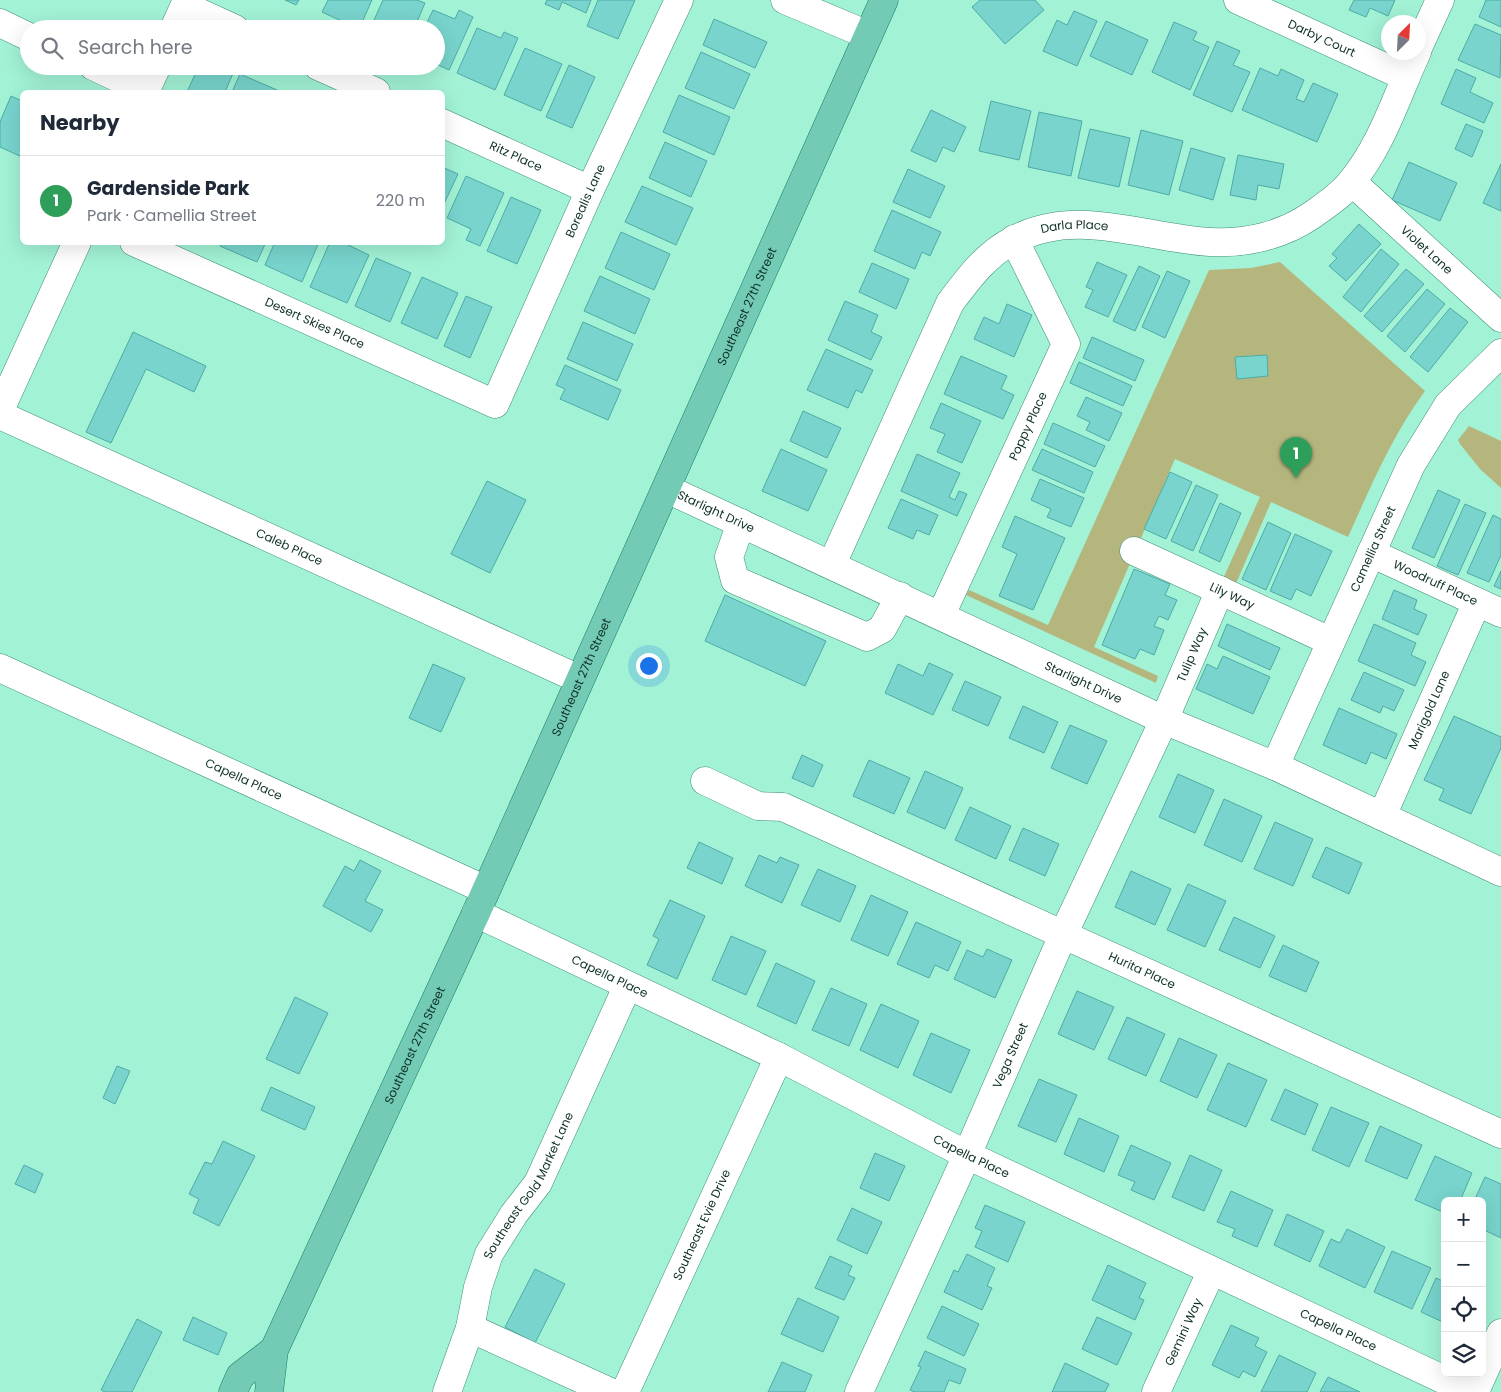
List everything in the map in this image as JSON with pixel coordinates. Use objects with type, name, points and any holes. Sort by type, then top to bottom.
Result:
[{"type":"main road","name":"Southeast 27th Street","points":[[269,1392],[274,1350],[481,901],[579,679],[667,489],[884,0]]},
{"type":"main road","name":"Southeast 27th Street","points":[[233,1392],[240,1376],[274,1350]]},
{"type":"street","name":"Borealis Lane","points":[[495,404],[590,190],[679,0]]},
{"type":"street","points":[[786,0],[868,35]]},
{"type":"street","name":"Darby Court","points":[[1238,0],[1411,65]]},
{"type":"street","points":[[1426,31],[1440,0]]},
{"type":"street","points":[[182,12],[207,20]]},
{"type":"street","points":[[0,23],[20,33]]},
{"type":"street","name":"Darla Place","points":[[832,564],[950,303],[971,275],[989,257],[1014,239],[1044,229],[1068,226],[1106,226],[1211,242],[1242,241],[1276,234],[1297,225],[1327,205],[1352,182],[1375,145],[1411,65]]},
{"type":"street","points":[[111,75],[142,90]]},
{"type":"street","points":[[147,90],[153,75]]},
{"type":"street","points":[[338,75],[372,90]]},
{"type":"street","name":"Ritz Place","points":[[445,124],[590,190]]},
{"type":"street","name":"Violet Lane","points":[[1352,182],[1501,318]]},
{"type":"street","name":"Poppy Place","points":[[941,615],[1066,344],[1014,239]]},
{"type":"street","points":[[0,410],[76,245]]},
{"type":"street","name":"Desert Skies Place","points":[[141,245],[495,404]]},
{"type":"street","name":"Camellia Street","points":[[1275,766],[1370,552],[1411,465],[1448,406],[1501,353]]},
{"type":"street","name":"Caleb Place","points":[[0,415],[579,679]]},
{"type":"street","name":"Starlight Drive","points":[[667,489],[832,564],[1164,720],[1275,766],[1501,872]]},
{"type":"street","points":[[741,523],[729,557],[736,580],[867,637],[882,629],[900,596]]},
{"type":"street","name":"Lily Way","points":[[1134,550],[1330,641]]},
{"type":"street","name":"Woodruff Place","points":[[1370,552],[1489,608]]},
{"type":"street","name":"Tulip Way","points":[[1164,720],[1220,590]]},
{"type":"street","name":"Marigold Lane","points":[[1382,816],[1489,608]]},
{"type":"street","name":"Capella Place","points":[[0,668],[481,901],[627,986],[779,1057],[967,1155],[1211,1272],[1470,1392]]},
{"type":"street","name":"Vega Street","points":[[859,1392],[967,1155],[1063,935],[1164,720]]},
{"type":"street","name":"Hurita Place","points":[[705,781],[758,806],[783,807],[1501,1134]]},
{"type":"street","name":"Southeast Gold Market Lane","points":[[448,1392],[470,1328],[478,1287],[489,1254],[514,1214],[538,1183],[627,986]]},
{"type":"street","name":"Southeast Evie Drive","points":[[625,1392],[779,1057]]},
{"type":"street","name":"Gemini Way","points":[[1156,1392],[1211,1272]]},
{"type":"street","points":[[470,1328],[610,1392]]},
{"type":"street","points":[[1475,1392],[1501,1333]]},
{"type":"green space","points":[[1280,262],[1425,391],[1392,444],[1348,537],[1271,502],[1235,586],[1222,581],[1260,497],[1175,459],[1094,647],[1158,676],[1156,683],[966,595],[969,590],[1048,625],[1209,270],[1251,268]]},
{"type":"green space","points":[[1469,426],[1501,441],[1501,488],[1480,469],[1460,444],[1458,440]]},
{"type":"building","points":[[285,0],[299,0],[296,5]]},
{"type":"building","points":[[328,0],[372,0],[363,20],[339,20],[322,12]]},
{"type":"building","points":[[383,0],[417,0],[425,3],[418,20],[374,20]]},
{"type":"building","points":[[547,0],[591,0],[586,13],[562,2],[559,10],[545,4]]},
{"type":"building","points":[[598,0],[635,0],[618,39],[587,26]]},
{"type":"building","points":[[980,0],[1035,0],[1044,10],[1005,44],[972,7]]},
{"type":"building","points":[[1354,0],[1395,0],[1388,15],[1370,8],[1366,17],[1349,10]]},
{"type":"building","points":[[1486,0],[1501,0],[1501,27],[1479,17]]},
{"type":"building","points":[[433,10],[455,19],[459,10],[473,17],[449,70],[445,68],[445,20],[428,20]]},
{"type":"building","points":[[1074,11],[1097,21],[1077,66],[1043,51],[1057,20],[1067,25]]},
{"type":"building","points":[[714,19],[767,42],[755,68],[703,45]]},
{"type":"building","points":[[1106,21],[1148,40],[1132,75],[1090,56]]},
{"type":"building","points":[[1174,22],[1197,32],[1193,40],[1209,47],[1190,90],[1152,72]]},
{"type":"building","points":[[1475,24],[1501,35],[1500,78],[1458,60]]},
{"type":"building","points":[[477,28],[501,38],[504,32],[518,38],[495,90],[457,73]]},
{"type":"building","points":[[1217,41],[1240,51],[1233,65],[1250,72],[1232,112],[1193,95]]},
{"type":"building","points":[[525,48],[562,64],[541,111],[504,95]]},
{"type":"building","points":[[701,52],[750,74],[734,109],[685,88]]},
{"type":"building","points":[[569,65],[595,77],[572,128],[546,117]]},
{"type":"building","points":[[1260,68],[1278,76],[1281,69],[1304,80],[1296,99],[1304,102],[1313,83],[1338,94],[1317,142],[1242,110]]},
{"type":"building","points":[[1456,69],[1476,78],[1470,92],[1493,103],[1484,123],[1441,104]]},
{"type":"building","points":[[195,75],[232,75],[226,90],[188,90]]},
{"type":"building","points":[[240,75],[242,75],[277,90],[233,90]]},
{"type":"building","points":[[679,95],[730,117],[714,155],[663,132]]},
{"type":"building","points":[[11,96],[20,100],[20,156],[0,147],[0,122]]},
{"type":"building","points":[[991,101],[1031,111],[1019,160],[979,151]]},
{"type":"building","points":[[931,110],[966,127],[954,152],[943,147],[936,162],[911,151]]},
{"type":"building","points":[[1039,112],[1082,121],[1071,176],[1028,167]]},
{"type":"building","points":[[1466,124],[1483,131],[1472,157],[1455,149]]},
{"type":"building","points":[[1090,129],[1130,138],[1119,187],[1078,178]]},
{"type":"building","points":[[1141,130],[1183,141],[1169,195],[1128,185]]},
{"type":"building","points":[[665,142],[707,161],[691,197],[649,178]]},
{"type":"building","points":[[1191,148],[1225,158],[1213,200],[1179,190]]},
{"type":"building","points":[[1238,155],[1284,164],[1279,189],[1258,185],[1256,200],[1230,195]]},
{"type":"building","points":[[1409,162],[1457,183],[1440,221],[1392,200]]},
{"type":"building","points":[[1501,164],[1501,211],[1483,203]]},
{"type":"building","points":[[445,168],[458,174],[445,202]]},
{"type":"building","points":[[908,169],[945,186],[930,218],[893,202]]},
{"type":"building","points":[[466,176],[504,193],[480,246],[466,240],[471,229],[447,218]]},
{"type":"building","points":[[642,186],[693,208],[676,245],[625,222]]},
{"type":"building","points":[[511,197],[541,210],[517,264],[487,251]]},
{"type":"building","points":[[892,210],[941,232],[930,256],[922,252],[915,269],[874,251]]},
{"type":"building","points":[[1359,224],[1381,244],[1346,281],[1329,266],[1337,258],[1332,254]]},
{"type":"building","points":[[621,232],[670,254],[654,290],[605,268]]},
{"type":"building","points":[[220,245],[265,245],[257,262]]},
{"type":"building","points":[[274,245],[318,245],[302,282],[265,265]]},
{"type":"building","points":[[329,245],[348,245],[369,255],[347,303],[310,287]]},
{"type":"building","points":[[1381,249],[1399,264],[1361,312],[1343,297]]},
{"type":"building","points":[[376,258],[411,273],[390,322],[355,306]]},
{"type":"building","points":[[1097,262],[1127,275],[1108,317],[1085,307],[1093,290],[1086,287]]},
{"type":"building","points":[[872,263],[909,279],[896,309],[859,292]]},
{"type":"building","points":[[1139,266],[1160,276],[1135,331],[1113,321]]},
{"type":"building","points":[[1406,269],[1424,284],[1382,332],[1364,316]]},
{"type":"building","points":[[1167,271],[1190,281],[1165,338],[1142,327]]},
{"type":"building","points":[[600,276],[650,299],[635,334],[584,311]]},
{"type":"building","points":[[422,277],[458,293],[437,339],[401,323]]},
{"type":"building","points":[[1427,289],[1445,304],[1405,352],[1387,336]]},
{"type":"building","points":[[466,296],[492,307],[470,358],[444,346]]},
{"type":"building","points":[[845,301],[878,315],[871,332],[882,337],[871,360],[828,340]]},
{"type":"building","points":[[1007,304],[1032,315],[1014,357],[974,339],[984,317],[999,324]]},
{"type":"building","points":[[1450,308],[1468,322],[1428,372],[1410,357]]},
{"type":"building","points":[[583,322],[633,344],[617,381],[567,359]]},
{"type":"building","points":[[133,332],[206,366],[194,392],[146,369],[111,443],[86,432]]},
{"type":"building","points":[[1092,337],[1144,360],[1135,381],[1083,358]]},
{"type":"building","points":[[826,349],[873,370],[862,393],[856,390],[848,408],[807,390]]},
{"type":"building","points":[[1267,355],[1268,376],[1237,379],[1235,357]]},
{"type":"building","points":[[961,356],[1007,376],[1001,389],[1014,395],[1003,419],[944,394]]},
{"type":"building","points":[[1079,362],[1132,386],[1123,406],[1070,383]]},
{"type":"building","points":[[565,365],[621,390],[608,420],[560,399],[565,389],[556,385]]},
{"type":"building","points":[[1086,397],[1122,413],[1109,441],[1086,430],[1090,422],[1077,416]]},
{"type":"building","points":[[941,403],[981,421],[962,463],[937,452],[945,434],[930,428]]},
{"type":"building","points":[[803,411],[841,428],[827,458],[790,441]]},
{"type":"building","points":[[1053,423],[1105,446],[1095,467],[1044,444]]},
{"type":"building","points":[[781,449],[827,470],[808,511],[762,491]]},
{"type":"building","points":[[1042,449],[1093,472],[1084,493],[1032,470]]},
{"type":"building","points":[[917,454],[960,473],[949,497],[955,500],[959,491],[967,494],[957,516],[901,491]]},
{"type":"building","points":[[1170,472],[1192,482],[1166,539],[1144,529]]},
{"type":"building","points":[[1040,479],[1084,498],[1071,527],[1047,517],[1051,509],[1031,500]]},
{"type":"building","points":[[487,481],[526,500],[490,573],[451,554]]},
{"type":"building","points":[[1196,485],[1218,495],[1193,551],[1171,541]]},
{"type":"building","points":[[1438,490],[1460,500],[1434,558],[1412,548]]},
{"type":"building","points":[[901,499],[938,515],[929,535],[917,530],[913,539],[888,528]]},
{"type":"building","points":[[1220,503],[1241,513],[1220,562],[1199,552]]},
{"type":"building","points":[[1465,504],[1486,513],[1458,575],[1437,566]]},
{"type":"building","points":[[1493,515],[1501,519],[1501,555],[1489,582],[1467,573]]},
{"type":"building","points":[[1015,516],[1065,538],[1033,610],[999,596],[1017,554],[1002,547]]},
{"type":"building","points":[[1268,522],[1291,533],[1266,590],[1242,579]]},
{"type":"building","points":[[1295,534],[1332,551],[1311,596],[1296,589],[1291,600],[1270,591]]},
{"type":"building","points":[[1134,569],[1170,584],[1165,595],[1177,600],[1168,620],[1159,616],[1154,626],[1164,630],[1154,655],[1140,649],[1135,659],[1102,645]]},
{"type":"building","points":[[1501,571],[1501,589],[1494,586]]},
{"type":"building","points":[[1394,590],[1417,600],[1414,609],[1427,615],[1418,635],[1382,619]]},
{"type":"building","points":[[725,595],[826,641],[805,686],[705,641]]},
{"type":"building","points":[[1227,624],[1280,648],[1270,670],[1218,646]]},
{"type":"building","points":[[1374,624],[1416,643],[1411,655],[1426,662],[1415,686],[1358,661]]},
{"type":"building","points":[[1223,656],[1270,677],[1253,714],[1196,689],[1207,664],[1217,669]]},
{"type":"building","points":[[929,663],[953,674],[933,715],[885,693],[898,664],[923,676]]},
{"type":"building","points":[[433,664],[465,678],[441,732],[409,718]]},
{"type":"building","points":[[1364,672],[1404,690],[1394,711],[1383,706],[1380,713],[1351,700]]},
{"type":"building","points":[[965,681],[1001,697],[988,726],[952,710]]},
{"type":"building","points":[[1023,706],[1058,722],[1044,753],[1009,738]]},
{"type":"building","points":[[1339,708],[1397,734],[1386,759],[1371,752],[1366,764],[1323,745]]},
{"type":"building","points":[[1454,716],[1501,737],[1501,748],[1471,814],[1439,800],[1444,789],[1424,780]]},
{"type":"building","points":[[1070,725],[1107,741],[1087,784],[1051,768]]},
{"type":"building","points":[[802,755],[823,765],[813,787],[792,778]]},
{"type":"building","points":[[869,760],[910,778],[894,814],[853,796]]},
{"type":"building","points":[[925,771],[963,788],[945,829],[907,812]]},
{"type":"building","points":[[1178,774],[1214,790],[1195,833],[1159,817]]},
{"type":"building","points":[[1224,799],[1262,816],[1242,862],[1204,845]]},
{"type":"building","points":[[970,807],[1011,826],[996,859],[955,840]]},
{"type":"building","points":[[1275,822],[1313,839],[1293,886],[1254,869]]},
{"type":"building","points":[[1023,828],[1059,844],[1045,876],[1009,860]]},
{"type":"building","points":[[699,842],[733,858],[722,884],[687,868]]},
{"type":"building","points":[[1326,847],[1362,863],[1349,894],[1312,877]]},
{"type":"building","points":[[759,855],[777,863],[780,857],[799,865],[782,903],[745,886]]},
{"type":"building","points":[[360,860],[381,871],[365,901],[383,910],[371,932],[323,906],[345,866],[354,871]]},
{"type":"building","points":[[818,869],[856,886],[840,922],[801,905]]},
{"type":"building","points":[[1131,871],[1171,889],[1155,925],[1115,907]]},
{"type":"building","points":[[1188,884],[1226,901],[1205,947],[1167,930]]},
{"type":"building","points":[[871,895],[908,912],[888,956],[851,940]]},
{"type":"building","points":[[670,900],[705,916],[677,979],[647,965],[659,939],[653,936]]},
{"type":"building","points":[[1234,917],[1275,936],[1260,968],[1219,950]]},
{"type":"building","points":[[916,922],[961,942],[948,971],[935,965],[929,978],[897,964]]},
{"type":"building","points":[[731,936],[766,951],[746,995],[712,980]]},
{"type":"building","points":[[1283,945],[1319,962],[1306,992],[1269,976]]},
{"type":"building","points":[[987,949],[1012,960],[995,998],[954,979],[967,950],[983,957]]},
{"type":"building","points":[[776,963],[815,981],[796,1024],[757,1006]]},
{"type":"building","points":[[831,988],[867,1004],[849,1046],[812,1030]]},
{"type":"building","points":[[1077,991],[1114,1007],[1094,1050],[1058,1034]]},
{"type":"building","points":[[295,997],[328,1013],[299,1074],[266,1059]]},
{"type":"building","points":[[881,1004],[919,1021],[898,1068],[860,1050]]},
{"type":"building","points":[[1127,1017],[1165,1034],[1146,1076],[1108,1059]]},
{"type":"building","points":[[931,1033],[970,1050],[951,1093],[913,1075]]},
{"type":"building","points":[[1179,1038],[1217,1055],[1197,1098],[1160,1081]]},
{"type":"building","points":[[1228,1063],[1267,1080],[1246,1127],[1207,1110]]},
{"type":"building","points":[[117,1066],[130,1071],[115,1104],[103,1098]]},
{"type":"building","points":[[1039,1079],[1077,1095],[1056,1142],[1018,1126]]},
{"type":"building","points":[[271,1087],[315,1107],[305,1130],[261,1110]]},
{"type":"building","points":[[1285,1089],[1318,1104],[1305,1135],[1271,1120]]},
{"type":"building","points":[[1331,1107],[1369,1123],[1349,1167],[1312,1150]]},
{"type":"building","points":[[1079,1118],[1119,1136],[1104,1172],[1064,1154]]},
{"type":"building","points":[[1380,1126],[1422,1145],[1407,1179],[1365,1161]]},
{"type":"building","points":[[223,1141],[255,1156],[219,1226],[193,1213],[199,1199],[189,1194],[205,1162],[212,1164]]},
{"type":"building","points":[[1131,1145],[1171,1163],[1154,1200],[1131,1190],[1135,1182],[1118,1175]]},
{"type":"building","points":[[875,1153],[905,1166],[889,1201],[860,1188]]},
{"type":"building","points":[[1190,1155],[1222,1170],[1204,1211],[1172,1197]]},
{"type":"building","points":[[1435,1156],[1472,1173],[1462,1197],[1441,1197],[1441,1211],[1415,1200]]},
{"type":"building","points":[[24,1165],[43,1174],[35,1193],[15,1184]]},
{"type":"building","points":[[1485,1177],[1501,1184],[1501,1238],[1486,1231],[1486,1197],[1476,1197]]},
{"type":"building","points":[[1231,1191],[1273,1210],[1257,1247],[1232,1236],[1235,1229],[1217,1222]]},
{"type":"building","points":[[985,1205],[1025,1222],[1008,1262],[975,1247],[982,1231],[975,1228]]},
{"type":"building","points":[[852,1208],[882,1222],[867,1254],[837,1240]]},
{"type":"building","points":[[1287,1214],[1324,1231],[1310,1262],[1274,1245]]},
{"type":"building","points":[[1347,1229],[1385,1247],[1365,1288],[1319,1266],[1331,1239],[1340,1243]]},
{"type":"building","points":[[1392,1251],[1431,1268],[1412,1309],[1374,1292]]},
{"type":"building","points":[[967,1254],[995,1268],[987,1286],[992,1288],[982,1310],[944,1292],[954,1270],[958,1272]]},
{"type":"building","points":[[830,1256],[852,1266],[848,1275],[855,1278],[844,1300],[815,1288]]},
{"type":"building","points":[[1108,1265],[1146,1283],[1139,1298],[1144,1300],[1135,1320],[1092,1300]]},
{"type":"building","points":[[535,1269],[565,1284],[535,1343],[505,1327]]},
{"type":"building","points":[[1436,1278],[1441,1280],[1441,1321],[1421,1312]]},
{"type":"building","points":[[798,1298],[839,1317],[823,1352],[781,1334]]},
{"type":"building","points":[[942,1306],[979,1324],[964,1356],[927,1338]]},
{"type":"building","points":[[193,1317],[227,1333],[218,1355],[183,1340]]},
{"type":"building","points":[[1097,1317],[1132,1333],[1117,1365],[1082,1349]]},
{"type":"building","points":[[137,1319],[162,1332],[132,1392],[105,1392],[101,1390]]},
{"type":"building","points":[[1231,1325],[1259,1338],[1255,1346],[1267,1352],[1255,1377],[1243,1371],[1239,1378],[1212,1365]]},
{"type":"building","points":[[925,1351],[966,1369],[960,1384],[949,1380],[944,1392],[915,1392],[910,1390],[921,1367],[918,1366]]},
{"type":"building","points":[[1279,1355],[1316,1373],[1307,1392],[1261,1392]]},
{"type":"building","points":[[782,1362],[812,1375],[805,1392],[768,1392]]},
{"type":"building","points":[[1065,1363],[1109,1384],[1105,1392],[1052,1392]]},
{"type":"building","points":[[1328,1377],[1360,1392],[1320,1392]]},
{"type":"place","name":"Gardenside Park","points":[[1296,478]]}]
